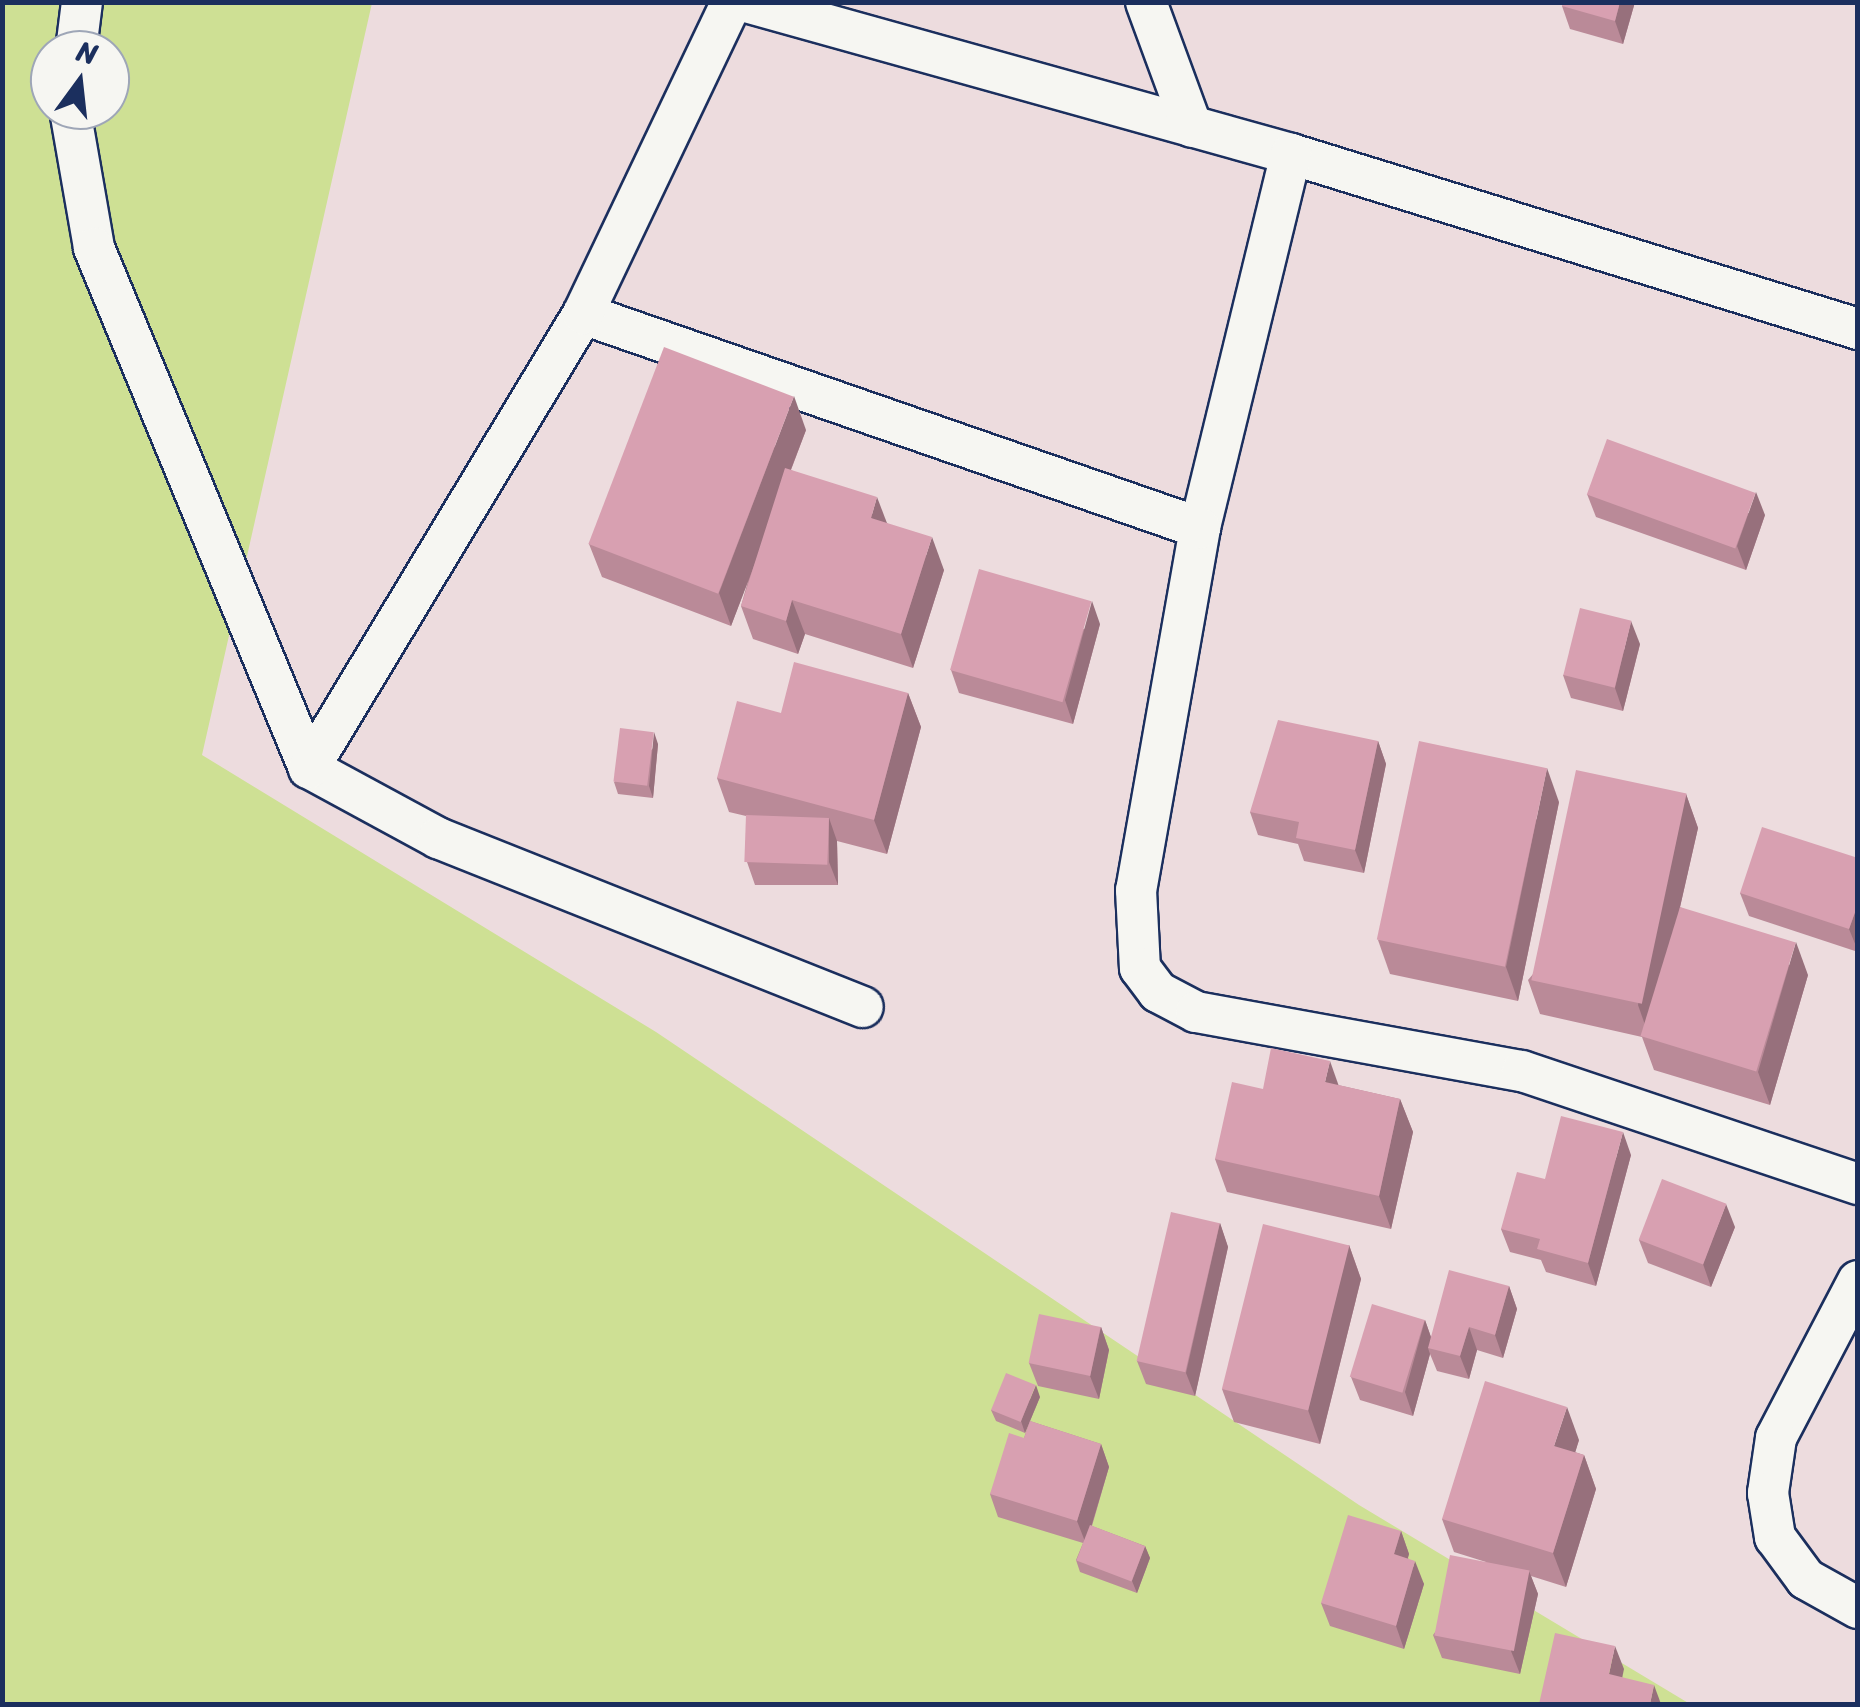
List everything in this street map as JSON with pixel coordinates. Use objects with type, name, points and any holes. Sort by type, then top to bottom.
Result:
[{"type":"street","points":[[78,30],[82,2]]},
{"type":"street","points":[[309,768],[583,314],[732,2]]},
{"type":"street","points":[[746,2],[1290,154],[1858,329]]},
{"type":"street","points":[[1146,2],[1192,127]]},
{"type":"street","points":[[73,130],[94,248],[309,768],[438,838],[863,1007]]},
{"type":"street","points":[[1290,154],[1200,528],[1134,917],[1140,968],[1158,992],[1255,1024],[1522,1071],[1858,1184]]},
{"type":"street","points":[[583,314],[1200,528]]},
{"type":"street","points":[[1858,1281],[1776,1438],[1768,1493],[1775,1537],[1806,1580],[1858,1608]]},
{"type":"green space","points":[[3,3],[372,3],[202,755],[656,1032],[1359,1505],[1690,1704],[3,1704]]},
{"type":"building","points":[[1562,2],[1620,2],[1615,21],[1562,6]]},
{"type":"building","points":[[664,347],[794,397],[718,594],[588,544]]},
{"type":"building","points":[[1607,439],[1755,493],[1735,548],[1587,494]]},
{"type":"building","points":[[785,468],[877,497],[871,518],[932,537],[901,634],[792,600],[786,621],[741,606]]},
{"type":"building","points":[[979,569],[1091,601],[1063,702],[950,670]]},
{"type":"building","points":[[1580,608],[1631,621],[1615,688],[1563,675]]},
{"type":"building","points":[[794,662],[908,693],[874,820],[717,778],[737,701],[781,713]]},
{"type":"building","points":[[1278,720],[1378,741],[1355,850],[1296,838],[1299,822],[1250,812]]},
{"type":"building","points":[[620,728],[654,732],[647,786],[613,782]]},
{"type":"building","points":[[1419,741],[1547,768],[1505,967],[1377,940]]},
{"type":"building","points":[[1576,770],[1687,793],[1642,1004],[1531,980]]},
{"type":"building","points":[[746,815],[829,818],[827,865],[744,862]]},
{"type":"building","points":[[1762,827],[1858,858],[1858,904],[1849,929],[1740,893]]},
{"type":"building","points":[[1680,907],[1796,942],[1756,1071],[1641,1036]]},
{"type":"building","points":[[1271,1048],[1330,1061],[1325,1082],[1400,1099],[1379,1196],[1215,1159],[1232,1082],[1263,1089]]},
{"type":"building","points":[[1561,1116],[1623,1132],[1588,1263],[1537,1249],[1540,1239],[1501,1229],[1517,1172],[1545,1179]]},
{"type":"building","points":[[1662,1179],[1726,1204],[1703,1264],[1639,1240]]},
{"type":"building","points":[[1171,1212],[1220,1223],[1185,1372],[1137,1361]]},
{"type":"building","points":[[1263,1224],[1349,1246],[1308,1410],[1222,1389]]},
{"type":"building","points":[[1449,1270],[1509,1286],[1495,1335],[1469,1327],[1460,1356],[1428,1348]]},
{"type":"building","points":[[1372,1304],[1425,1320],[1402,1393],[1350,1377]]},
{"type":"building","points":[[1039,1314],[1101,1327],[1090,1376],[1029,1363]]},
{"type":"building","points":[[1006,1373],[1036,1385],[1021,1422],[991,1410]]},
{"type":"building","points":[[1485,1381],[1567,1407],[1554,1446],[1584,1455],[1553,1553],[1442,1519]]},
{"type":"building","points":[[1030,1421],[1101,1444],[1077,1521],[990,1494],[1009,1433],[1024,1438]]},
{"type":"building","points":[[1348,1515],[1401,1531],[1394,1554],[1415,1561],[1396,1626],[1321,1603]]},
{"type":"building","points":[[1090,1525],[1145,1546],[1131,1582],[1076,1560]]},
{"type":"building","points":[[1450,1555],[1530,1570],[1514,1651],[1434,1635]]},
{"type":"building","points":[[1555,1633],[1615,1646],[1609,1674],[1654,1685],[1650,1704],[1539,1704]]}]
